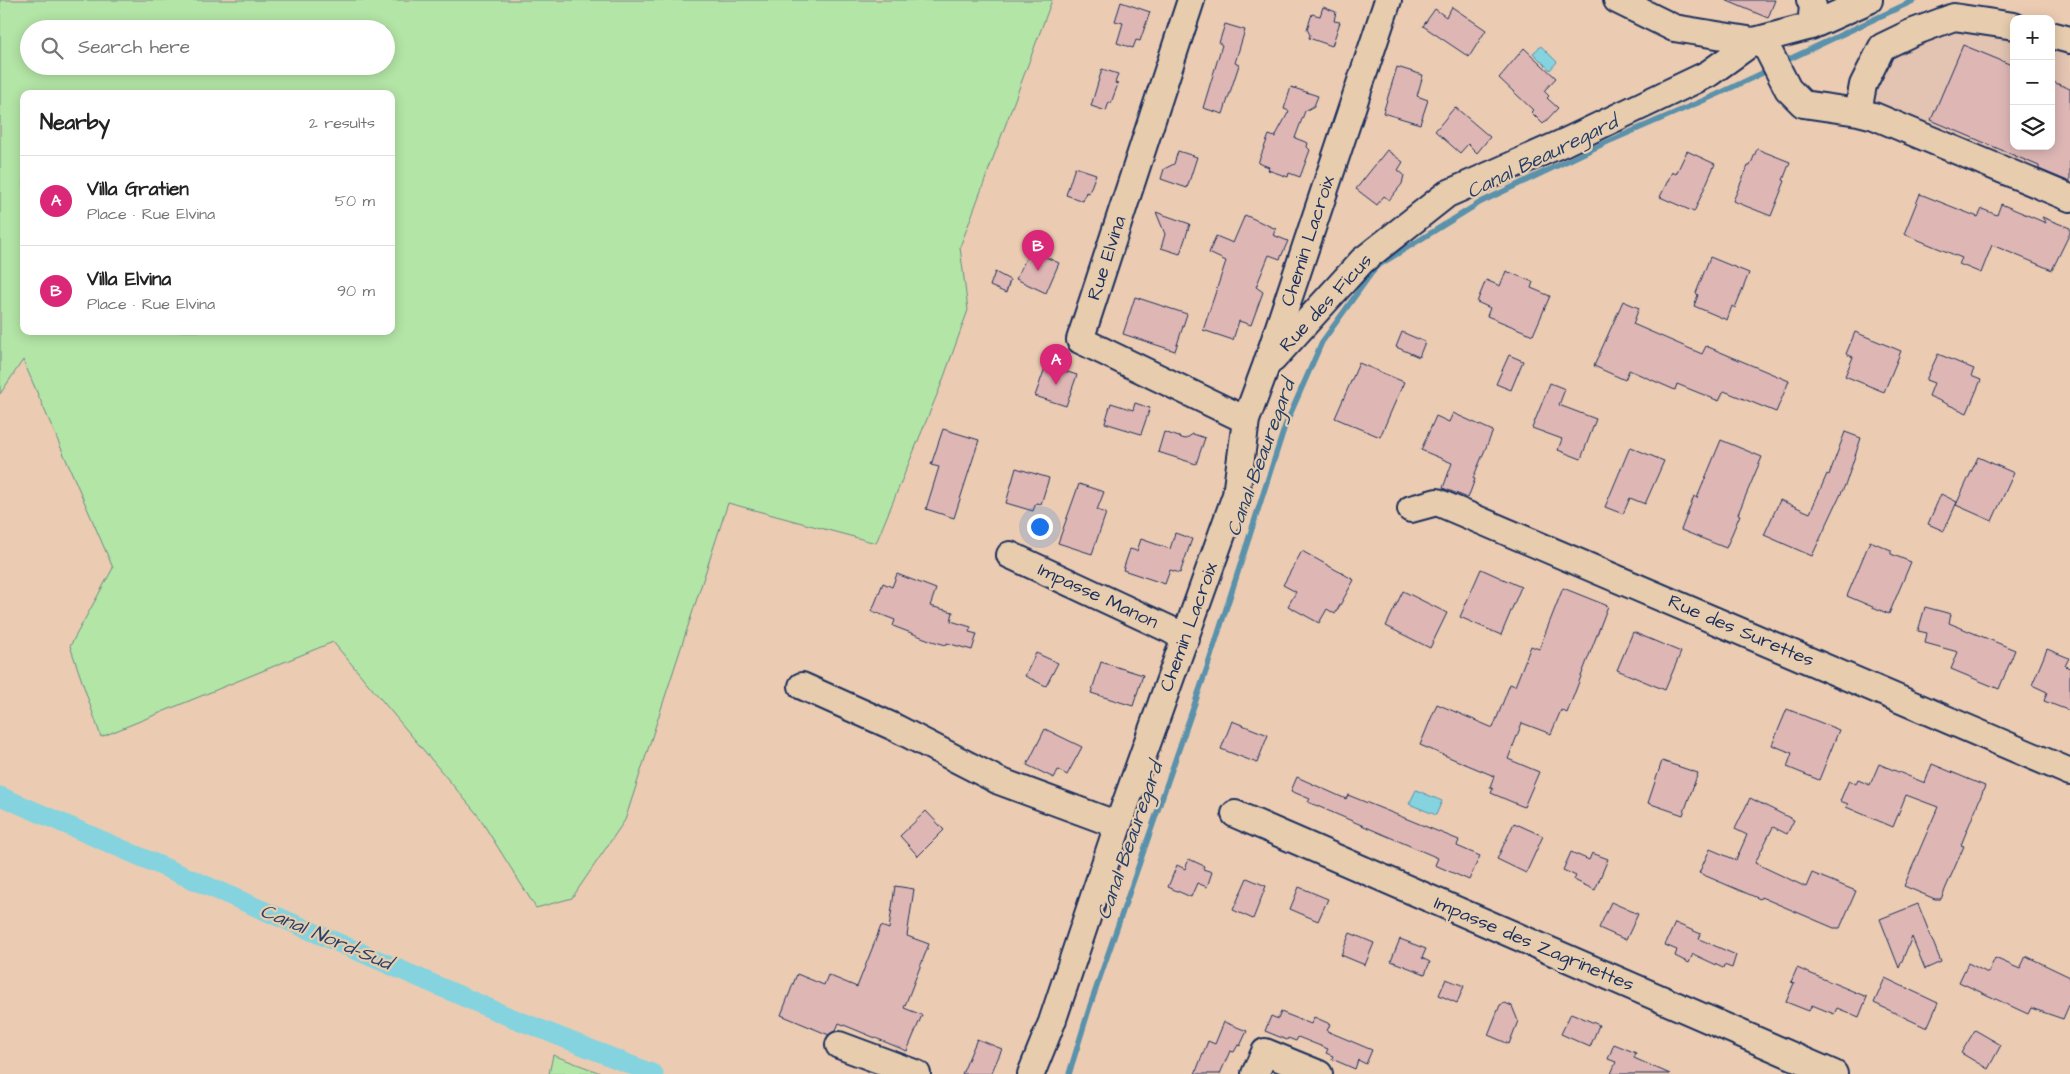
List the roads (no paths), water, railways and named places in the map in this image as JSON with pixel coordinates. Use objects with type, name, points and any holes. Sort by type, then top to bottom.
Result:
[{"type":"street","name":"Rue Elvina","points":[[1191,0],[1080,340],[1246,420]]},
{"type":"street","name":"Chemin Lacroix","points":[[1031,1074],[1052,1022],[1118,825],[1236,495],[1246,420],[1266,366],[1388,0]]},
{"type":"street","points":[[1617,0],[1674,28],[1760,45],[1812,26],[1868,0]]},
{"type":"street","points":[[1810,0],[1813,6],[1812,26]]},
{"type":"street","points":[[1858,112],[1863,85],[1882,47],[1911,32],[1954,17],[2010,25]]},
{"type":"street","points":[[2055,37],[2070,40]]},
{"type":"street","name":"Rue des Ficus","points":[[1266,366],[1362,261],[1448,194],[1565,142],[1708,74],[1739,50],[1760,45]]},
{"type":"street","points":[[1760,45],[1788,89],[1803,104],[1874,116],[2070,198]]},
{"type":"street","name":"Rue des Surettes","points":[[1411,509],[1437,502],[2068,764]]},
{"type":"street","name":"Impasse Manon","points":[[1010,555],[1171,630],[1186,639]]},
{"type":"street","points":[[802,686],[894,726],[999,781],[1118,825]]},
{"type":"street","name":"Impasse des Zagrinettes","points":[[1235,814],[1834,1074]]},
{"type":"street","points":[[839,1045],[917,1074]]},
{"type":"street","points":[[1255,1074],[1265,1052],[1319,1074]]},
{"type":"water","points":[[1541,46],[1557,62],[1550,70],[1533,53]]},
{"type":"water","points":[[1416,790],[1442,801],[1436,815],[1409,804]]},
{"type":"waterway","name":"Canal Beauregard","points":[[1781,63],[1915,0]]},
{"type":"waterway","name":"Canal Beauregard","points":[[1069,1074],[1090,1006],[1207,668],[1285,426],[1322,342],[1376,267],[1481,202],[1605,143],[1771,69]]},
{"type":"waterway","name":"Canal Nord-Sud","points":[[0,796],[505,1015],[654,1074]]},
{"type":"place","name":"Villa Elvina","points":[[1038,271]]},
{"type":"place","name":"Villa Gratien","points":[[1056,385]]}]
